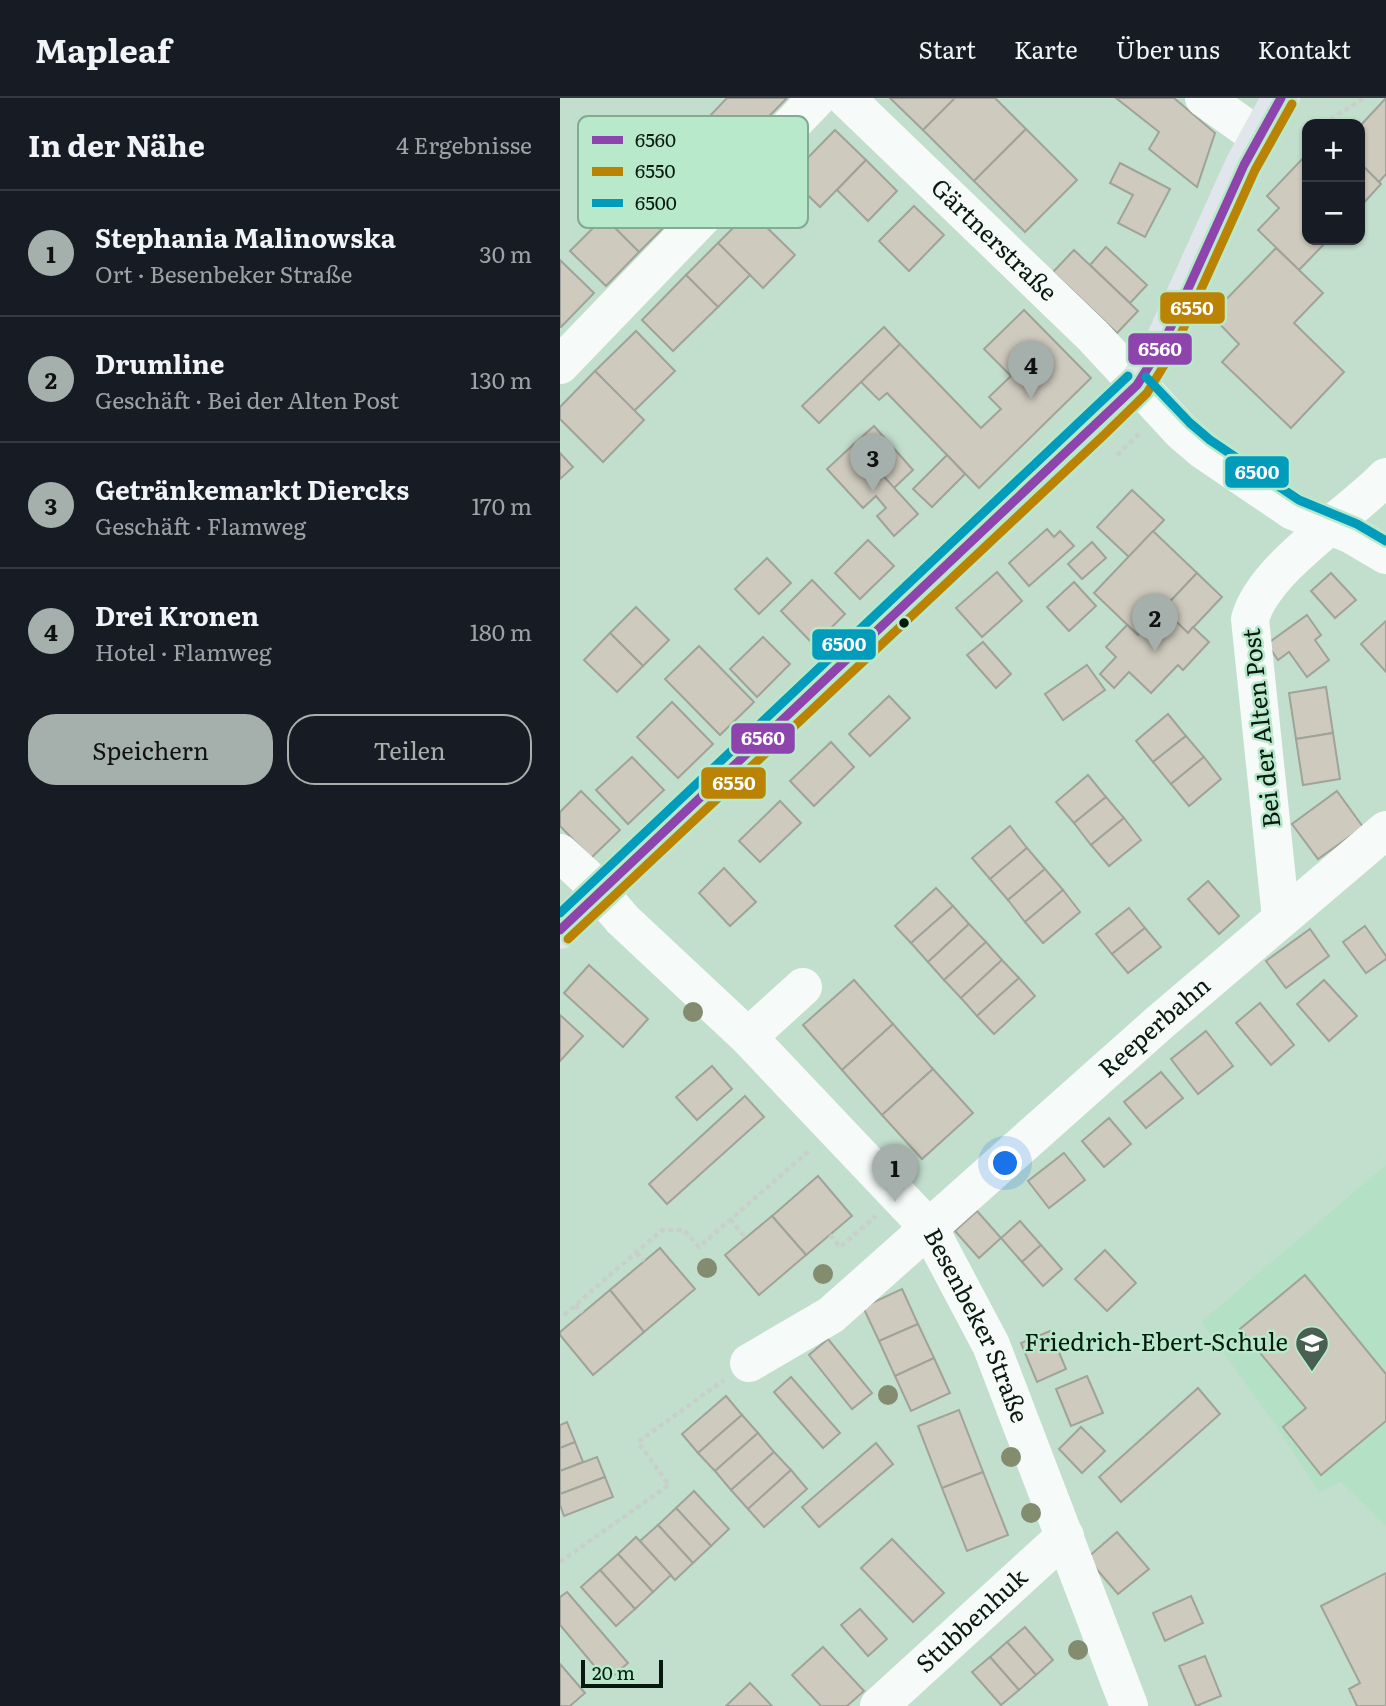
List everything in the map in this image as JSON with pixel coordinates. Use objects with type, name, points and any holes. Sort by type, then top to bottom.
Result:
[{"type":"main road","points":[[560,930],[1137,385],[1164,342],[1244,165],[1281,98]]},
{"type":"street","points":[[800,116],[817,98]]},
{"type":"street","name":"Gärtnerstraße","points":[[846,98],[1093,336],[1182,432],[1203,450],[1293,511],[1352,535],[1386,555]]},
{"type":"street","points":[[1204,98],[1259,137]]},
{"type":"street","points":[[560,365],[692,228]]},
{"type":"street","name":"Bei der Alten Post","points":[[1281,918],[1250,619],[1254,605],[1268,586],[1310,542],[1366,497],[1386,477]]},
{"type":"street","name":"Reeperbahn","points":[[749,1363],[831,1315],[1281,918],[1386,830]]},
{"type":"street","name":"Besenbeker Straße","points":[[560,853],[586,877],[623,920],[748,1038],[929,1228],[992,1345],[1129,1706]]},
{"type":"street","points":[[748,1038],[803,987]]},
{"type":"street","name":"Stubbenhuk","points":[[879,1706],[1065,1536]]},
{"type":"path","points":[[1331,119],[1364,98]]},
{"type":"path","points":[[1123,450],[1139,435]]},
{"type":"path","points":[[564,1315],[662,1230],[684,1230],[699,1247],[835,1129]]},
{"type":"path","points":[[830,1235],[840,1247],[898,1197]]},
{"type":"path","points":[[730,1219],[746,1238]]},
{"type":"path","points":[[636,1252],[644,1262]]},
{"type":"path","points":[[575,1305],[582,1314]]},
{"type":"path","points":[[560,1562],[669,1485],[638,1442],[749,1363]]},
{"type":"shaded area","name":"Friedrich-Ebert-Schule","points":[[1386,1165],[1386,1526],[1341,1482],[1319,1492],[1275,1424],[1201,1322]]},
{"type":"building","points":[[727,98],[787,98],[769,116],[710,116]]},
{"type":"building","points":[[890,98],[955,98],[923,130]]},
{"type":"building","points":[[955,98],[995,98],[1026,129],[974,181],[923,130]]},
{"type":"building","points":[[1116,98],[1174,98],[1215,133],[1197,187],[1149,149],[1159,132]]},
{"type":"building","points":[[1386,98],[1386,174],[1379,182],[1365,168],[1365,121]]},
{"type":"building","points":[[1026,129],[1077,180],[1025,232],[974,181]]},
{"type":"building","points":[[835,130],[866,160],[820,207],[808,195],[808,158]]},
{"type":"building","points":[[1302,159],[1302,245],[1323,245],[1299,270],[1258,230],[1279,208],[1267,196]]},
{"type":"building","points":[[866,160],[897,191],[868,221],[837,190]]},
{"type":"building","points":[[1120,163],[1170,189],[1145,237],[1118,223],[1133,195],[1110,183]]},
{"type":"building","points":[[1365,168],[1381,184],[1365,202]]},
{"type":"building","points":[[914,206],[944,235],[909,271],[879,241]]},
{"type":"building","points":[[593,228],[615,228],[639,252],[606,286],[570,251]]},
{"type":"building","points":[[615,228],[663,228],[639,252]]},
{"type":"building","points":[[733,228],[767,228],[795,255],[763,288],[718,243]]},
{"type":"building","points":[[718,243],[750,275],[718,307],[686,275]]},
{"type":"building","points":[[1106,247],[1147,285],[1130,303],[1090,265]]},
{"type":"building","points":[[1276,248],[1323,293],[1294,323],[1344,372],[1291,428],[1222,362],[1239,344],[1211,315]]},
{"type":"building","points":[[1074,250],[1138,311],[1117,333],[1053,272]]},
{"type":"building","points":[[560,260],[594,293],[561,327],[560,327]]},
{"type":"building","points":[[686,275],[718,307],[673,351],[642,320]]},
{"type":"building","points":[[1024,310],[1091,378],[979,488],[887,393],[879,400],[861,382],[900,344],[981,428],[1001,409],[989,397],[1011,376],[984,349]]},
{"type":"building","points":[[884,327],[900,344],[819,423],[802,406]]},
{"type":"building","points":[[636,331],[675,371],[634,411],[595,371]]},
{"type":"building","points":[[595,371],[644,420],[603,462],[560,419],[560,407]]},
{"type":"building","points":[[874,426],[913,470],[894,488],[854,444]]},
{"type":"building","points":[[854,444],[918,514],[894,536],[877,516],[886,508],[876,496],[863,508],[827,469]]},
{"type":"building","points":[[560,453],[573,467],[560,479]]},
{"type":"building","points":[[947,455],[965,474],[932,507],[913,489]]},
{"type":"building","points":[[1132,490],[1164,520],[1129,557],[1097,527]]},
{"type":"building","points":[[1047,529],[1054,537],[1060,531],[1074,546],[1029,586],[1009,563]]},
{"type":"building","points":[[1153,531],[1197,573],[1138,635],[1094,593]]},
{"type":"building","points":[[868,540],[894,566],[860,599],[835,573]]},
{"type":"building","points":[[1092,542],[1106,558],[1082,579],[1068,564]]},
{"type":"building","points":[[767,558],[791,583],[759,614],[735,589]]},
{"type":"building","points":[[997,572],[1022,601],[982,637],[956,608]]},
{"type":"building","points":[[1197,573],[1222,597],[1188,633],[1163,609]]},
{"type":"building","points":[[1331,573],[1356,600],[1335,618],[1311,591]]},
{"type":"building","points":[[812,580],[845,614],[814,645],[781,611]]},
{"type":"building","points":[[1074,582],[1096,606],[1069,631],[1047,607]]},
{"type":"building","points":[[636,607],[669,640],[643,666],[610,633]]},
{"type":"building","points":[[1163,609],[1188,633],[1193,627],[1209,642],[1183,670],[1178,665],[1151,693],[1129,672],[1114,688],[1100,674],[1116,657],[1106,647],[1127,625],[1138,635]]},
{"type":"building","points":[[1307,615],[1321,635],[1315,640],[1329,660],[1307,677],[1289,652],[1278,660],[1267,644]]},
{"type":"building","points":[[1386,621],[1386,672],[1361,644]]},
{"type":"building","points":[[610,633],[643,666],[617,692],[584,660]]},
{"type":"building","points":[[763,637],[790,664],[757,697],[730,669]]},
{"type":"building","points":[[983,642],[1011,674],[996,688],[967,655]]},
{"type":"building","points":[[699,646],[754,702],[720,735],[665,679]]},
{"type":"building","points":[[1087,665],[1105,690],[1063,720],[1045,694]]},
{"type":"building","points":[[1326,687],[1333,733],[1296,739],[1289,693]]},
{"type":"building","points":[[889,696],[910,718],[870,756],[849,734]]},
{"type":"building","points":[[672,702],[713,744],[678,778],[637,737]]},
{"type":"building","points":[[1168,714],[1186,736],[1153,762],[1136,741]]},
{"type":"building","points":[[1333,733],[1340,779],[1303,785],[1296,739]]},
{"type":"building","points":[[1186,736],[1204,757],[1171,784],[1153,762]]},
{"type":"building","points":[[831,742],[854,767],[814,806],[790,781]]},
{"type":"building","points":[[632,757],[664,790],[628,824],[596,790]]},
{"type":"building","points":[[1204,757],[1221,779],[1189,806],[1171,784]]},
{"type":"building","points":[[1088,775],[1106,797],[1074,823],[1056,802]]},
{"type":"building","points":[[581,791],[620,830],[591,858],[560,826],[560,812]]},
{"type":"building","points":[[1337,791],[1363,827],[1318,859],[1292,824]]},
{"type":"building","points":[[1106,797],[1124,818],[1091,845],[1074,823]]},
{"type":"building","points":[[780,801],[801,823],[760,862],[739,841]]},
{"type":"building","points":[[1124,818],[1141,840],[1109,866],[1091,845]]},
{"type":"building","points":[[1010,826],[1027,848],[990,879],[972,858]]},
{"type":"building","points":[[1027,848],[1045,869],[1008,900],[990,879]]},
{"type":"building","points":[[724,868],[756,902],[730,926],[699,893]]},
{"type":"building","points":[[1045,869],[1063,890],[1025,922],[1008,900]]},
{"type":"building","points":[[1208,881],[1239,916],[1219,934],[1188,899]]},
{"type":"building","points":[[936,888],[953,906],[911,943],[895,926]]},
{"type":"building","points":[[1063,890],[1080,912],[1043,943],[1025,922]]},
{"type":"building","points":[[953,906],[969,924],[928,962],[911,943]]},
{"type":"building","points":[[1129,908],[1145,928],[1112,954],[1096,934]]},
{"type":"building","points":[[969,924],[986,942],[944,980],[928,962]]},
{"type":"building","points":[[1365,926],[1386,956],[1386,959],[1366,973],[1343,942]]},
{"type":"building","points":[[1145,928],[1161,947],[1128,973],[1112,954]]},
{"type":"building","points":[[1310,929],[1329,956],[1286,988],[1266,961]]},
{"type":"building","points":[[986,942],[1002,960],[961,998],[944,980]]},
{"type":"building","points":[[1002,960],[1019,978],[977,1016],[961,998]]},
{"type":"building","points":[[589,965],[648,1019],[623,1047],[564,993]]},
{"type":"building","points":[[1019,978],[1035,996],[994,1034],[977,1016]]},
{"type":"building","points":[[854,980],[893,1024],[842,1070],[803,1025]]},
{"type":"building","points":[[1324,980],[1357,1016],[1329,1041],[1297,1004]]},
{"type":"building","points":[[1260,1003],[1294,1045],[1271,1065],[1236,1023]]},
{"type":"building","points":[[560,1015],[583,1036],[560,1061]]},
{"type":"building","points":[[893,1024],[933,1069],[882,1115],[842,1070]]},
{"type":"building","points":[[1206,1031],[1233,1066],[1198,1094],[1171,1059]]},
{"type":"building","points":[[712,1066],[732,1089],[697,1120],[676,1097]]},
{"type":"building","points":[[933,1069],[973,1113],[922,1159],[882,1115]]},
{"type":"building","points":[[1161,1072],[1183,1098],[1146,1128],[1124,1102]]},
{"type":"building","points":[[745,1096],[764,1117],[667,1204],[649,1184]]},
{"type":"building","points":[[1109,1118],[1131,1144],[1104,1167],[1082,1141]]},
{"type":"building","points":[[1064,1153],[1085,1180],[1049,1208],[1028,1181]]},
{"type":"building","points":[[818,1176],[852,1216],[806,1255],[772,1216]]},
{"type":"building","points":[[977,1211],[1001,1238],[979,1258],[955,1231]]},
{"type":"building","points":[[772,1216],[806,1255],[759,1295],[725,1255]]},
{"type":"building","points":[[1020,1221],[1041,1245],[1022,1262],[1001,1238]]},
{"type":"building","points":[[1041,1245],[1062,1269],[1043,1286],[1022,1262]]},
{"type":"building","points":[[660,1248],[695,1289],[644,1332],[610,1290]]},
{"type":"building","points":[[1105,1250],[1136,1283],[1107,1311],[1075,1279]]},
{"type":"building","points":[[1305,1275],[1386,1374],[1386,1421],[1321,1475],[1283,1427],[1306,1408],[1240,1329]]},
{"type":"building","points":[[902,1289],[918,1324],[879,1341],[863,1307]]},
{"type":"building","points":[[610,1290],[644,1332],[593,1375],[560,1332]]},
{"type":"building","points":[[918,1324],[934,1358],[895,1376],[879,1341]]},
{"type":"building","points":[[1050,1331],[1066,1369],[1037,1382],[1021,1343]]},
{"type":"building","points":[[828,1339],[872,1393],[852,1409],[809,1355]]},
{"type":"building","points":[[934,1358],[950,1393],[911,1411],[895,1376]]},
{"type":"building","points":[[1087,1376],[1103,1413],[1071,1426],[1056,1389]]},
{"type":"building","points":[[791,1377],[840,1433],[823,1448],[774,1392]]},
{"type":"building","points":[[1198,1388],[1220,1414],[1121,1502],[1099,1477]]},
{"type":"building","points":[[726,1396],[742,1415],[698,1453],[682,1434]]},
{"type":"building","points":[[959,1410],[983,1472],[942,1488],[918,1426]]},
{"type":"building","points":[[742,1415],[758,1433],[715,1471],[698,1453]]},
{"type":"building","points":[[567,1422],[575,1442],[560,1448],[560,1425]]},
{"type":"building","points":[[1081,1427],[1105,1451],[1082,1473],[1059,1449]]},
{"type":"building","points":[[758,1433],[774,1452],[731,1490],[715,1471]]},
{"type":"building","points":[[575,1442],[583,1462],[560,1471],[560,1448]]},
{"type":"building","points":[[876,1443],[893,1464],[819,1527],[802,1507]]},
{"type":"building","points":[[774,1452],[791,1470],[748,1509],[731,1490]]},
{"type":"building","points":[[597,1457],[605,1477],[560,1494],[560,1471]]},
{"type":"building","points":[[791,1470],[807,1489],[764,1527],[748,1509]]},
{"type":"building","points":[[983,1472],[1008,1535],[967,1551],[942,1488]]},
{"type":"building","points":[[605,1477],[613,1497],[564,1516],[560,1494]]},
{"type":"building","points":[[694,1491],[729,1529],[711,1546],[676,1508]]},
{"type":"building","points":[[676,1508],[711,1546],[693,1563],[658,1525]]},
{"type":"building","points":[[658,1525],[693,1563],[675,1580],[640,1541]]},
{"type":"building","points":[[1117,1532],[1149,1569],[1118,1594],[1087,1558]]},
{"type":"building","points":[[636,1537],[671,1575],[653,1592],[618,1554]]},
{"type":"building","points":[[892,1539],[944,1593],[913,1622],[861,1568]]},
{"type":"building","points":[[618,1554],[653,1592],[635,1609],[600,1570]]},
{"type":"building","points":[[600,1570],[635,1609],[616,1626],[581,1587]]},
{"type":"building","points":[[1386,1573],[1386,1706],[1357,1706],[1349,1689],[1360,1683],[1321,1606]]},
{"type":"building","points":[[567,1592],[628,1663],[607,1681],[560,1625],[560,1597]]},
{"type":"building","points":[[1191,1596],[1203,1623],[1165,1641],[1153,1613]]},
{"type":"building","points":[[860,1609],[887,1639],[868,1656],[841,1625]]},
{"type":"building","points":[[1025,1627],[1053,1660],[1036,1675],[1007,1642]]},
{"type":"building","points":[[1007,1642],[1036,1675],[1019,1690],[990,1657]]},
{"type":"building","points":[[823,1647],[864,1691],[847,1706],[821,1706],[792,1675]]},
{"type":"building","points":[[1205,1656],[1221,1696],[1196,1706],[1179,1666]]},
{"type":"building","points":[[990,1657],[1019,1690],[1001,1705],[972,1672]]},
{"type":"building","points":[[560,1664],[585,1693],[570,1706],[560,1706]]},
{"type":"building","points":[[750,1683],[772,1706],[726,1706]]},
{"type":"transit line","name":"6560","points":[[560,930],[1137,385],[1164,342],[1244,165],[1281,98]]},
{"type":"transit line","name":"6550","points":[[568,939],[1147,393],[1174,349],[1255,170],[1292,104]]},
{"type":"transit line","name":"6500","points":[[560,913],[1128,376]]},
{"type":"transit line","name":"6500","points":[[1146,377],[1210,440],[1299,500],[1357,524],[1386,541]]},
{"type":"place","name":"Drei Kronen","points":[[1031,399]]},
{"type":"place","name":"Getränkemarkt Diercks","points":[[873,492]]},
{"type":"place","name":"Drumline","points":[[1155,652]]},
{"type":"place","name":"Stephania Malinowska","points":[[895,1202]]},
{"type":"place","name":"Friedrich-Ebert-Schule","points":[[1312,1373]]}]
